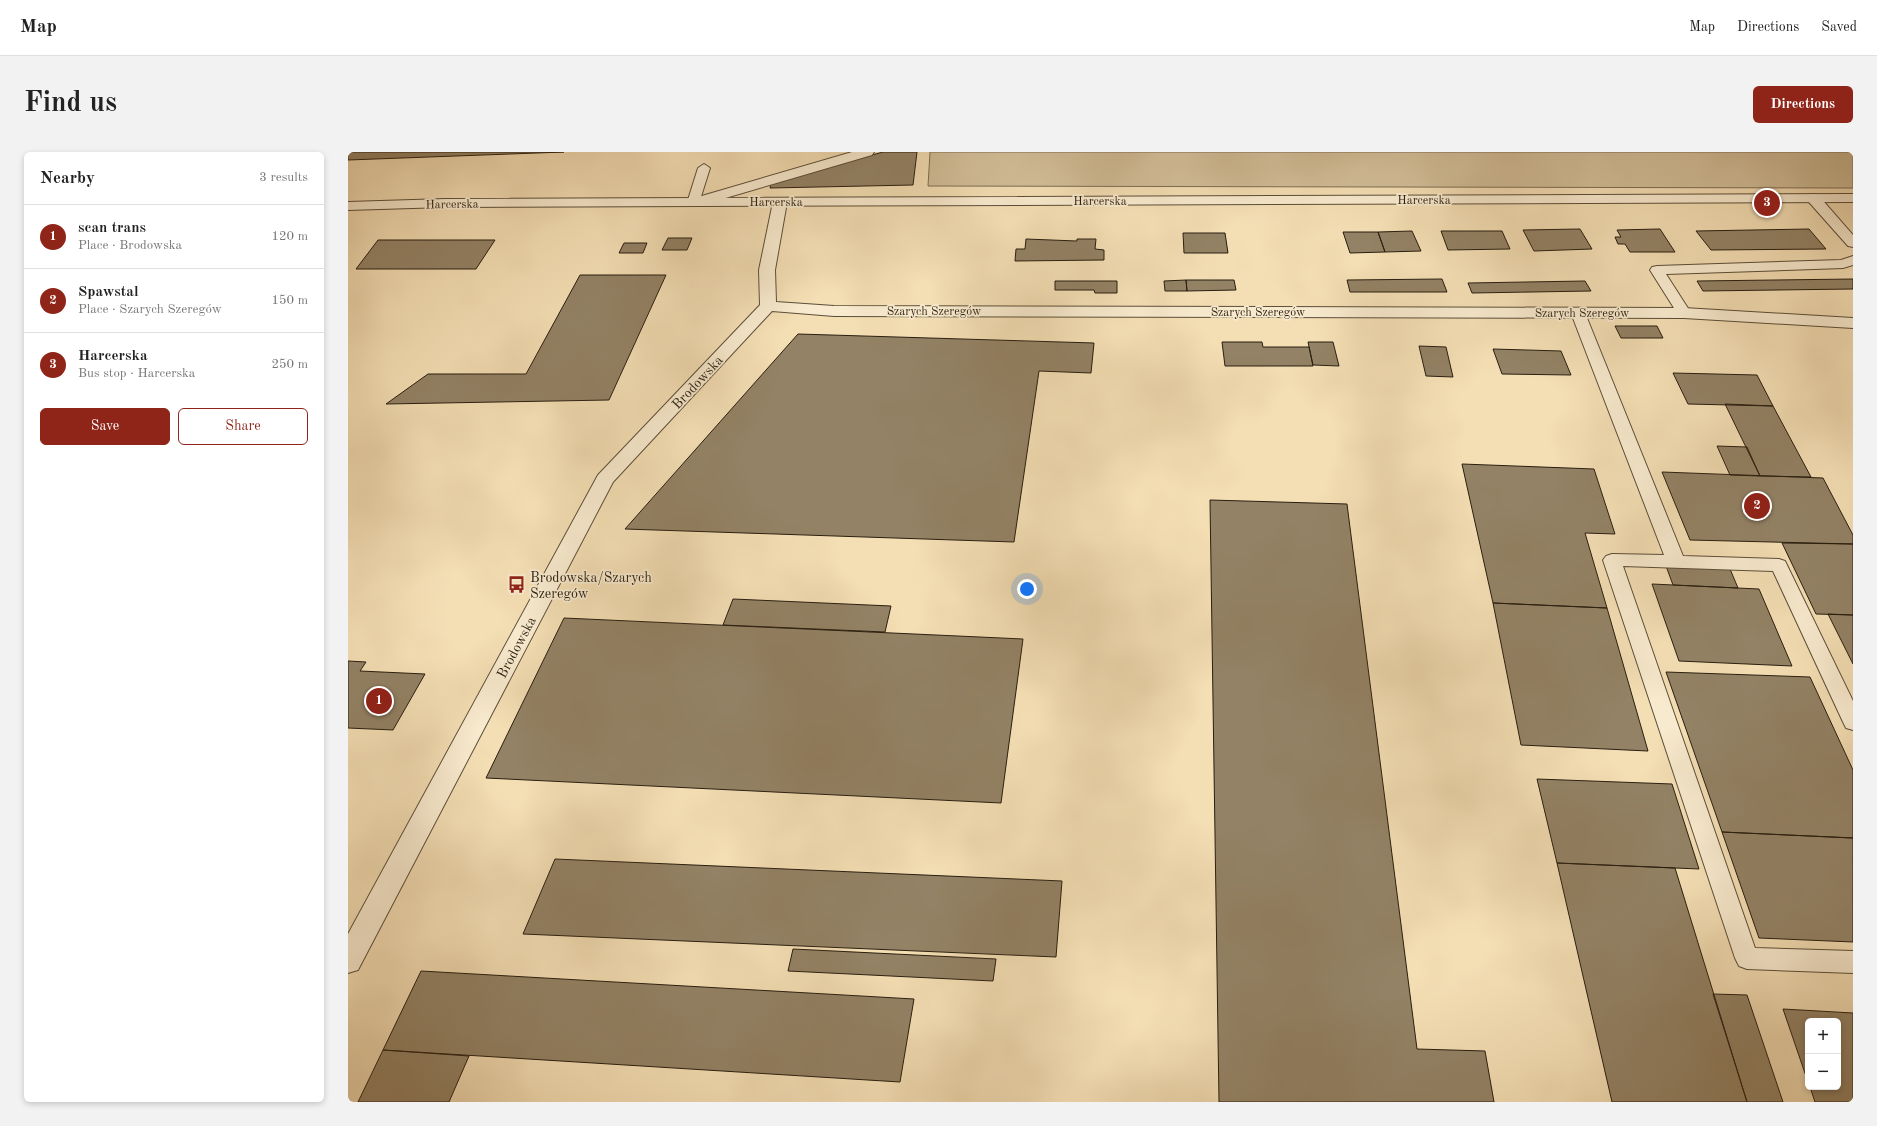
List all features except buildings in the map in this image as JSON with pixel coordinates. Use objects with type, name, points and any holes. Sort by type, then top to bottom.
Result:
[{"type":"street","points":[[693,202],[867,152]]},
{"type":"street","name":"Harcerska","points":[[348,206],[446,203],[1853,198]]},
{"type":"street","points":[[768,306],[767,270],[780,202]]},
{"type":"street","name":"Szarych Szeregów","points":[[768,306],[842,311],[1684,313],[1853,323]]},
{"type":"street","name":"Brodowska","points":[[348,962],[605,479],[768,306]]},
{"type":"lane","points":[[693,202],[704,168]]},
{"type":"lane","points":[[1813,198],[1853,243]]},
{"type":"lane","points":[[1684,313],[1658,270],[1843,264],[1853,260]]},
{"type":"lane","points":[[1578,313],[1676,562]]},
{"type":"lane","points":[[1853,722],[1779,565],[1612,560],[1747,958],[1853,962]]},
{"type":"shaded area","points":[[930,152],[1853,152],[1853,188],[928,186]]},
{"type":"place","name":"Harcerska","points":[[1767,203]]},
{"type":"place","name":"Spawstal","points":[[1757,506]]},
{"type":"place","name":"Brodowska/Szarych Szeregów","points":[[517,585]]},
{"type":"place","name":"scan trans","points":[[379,701]]}]
